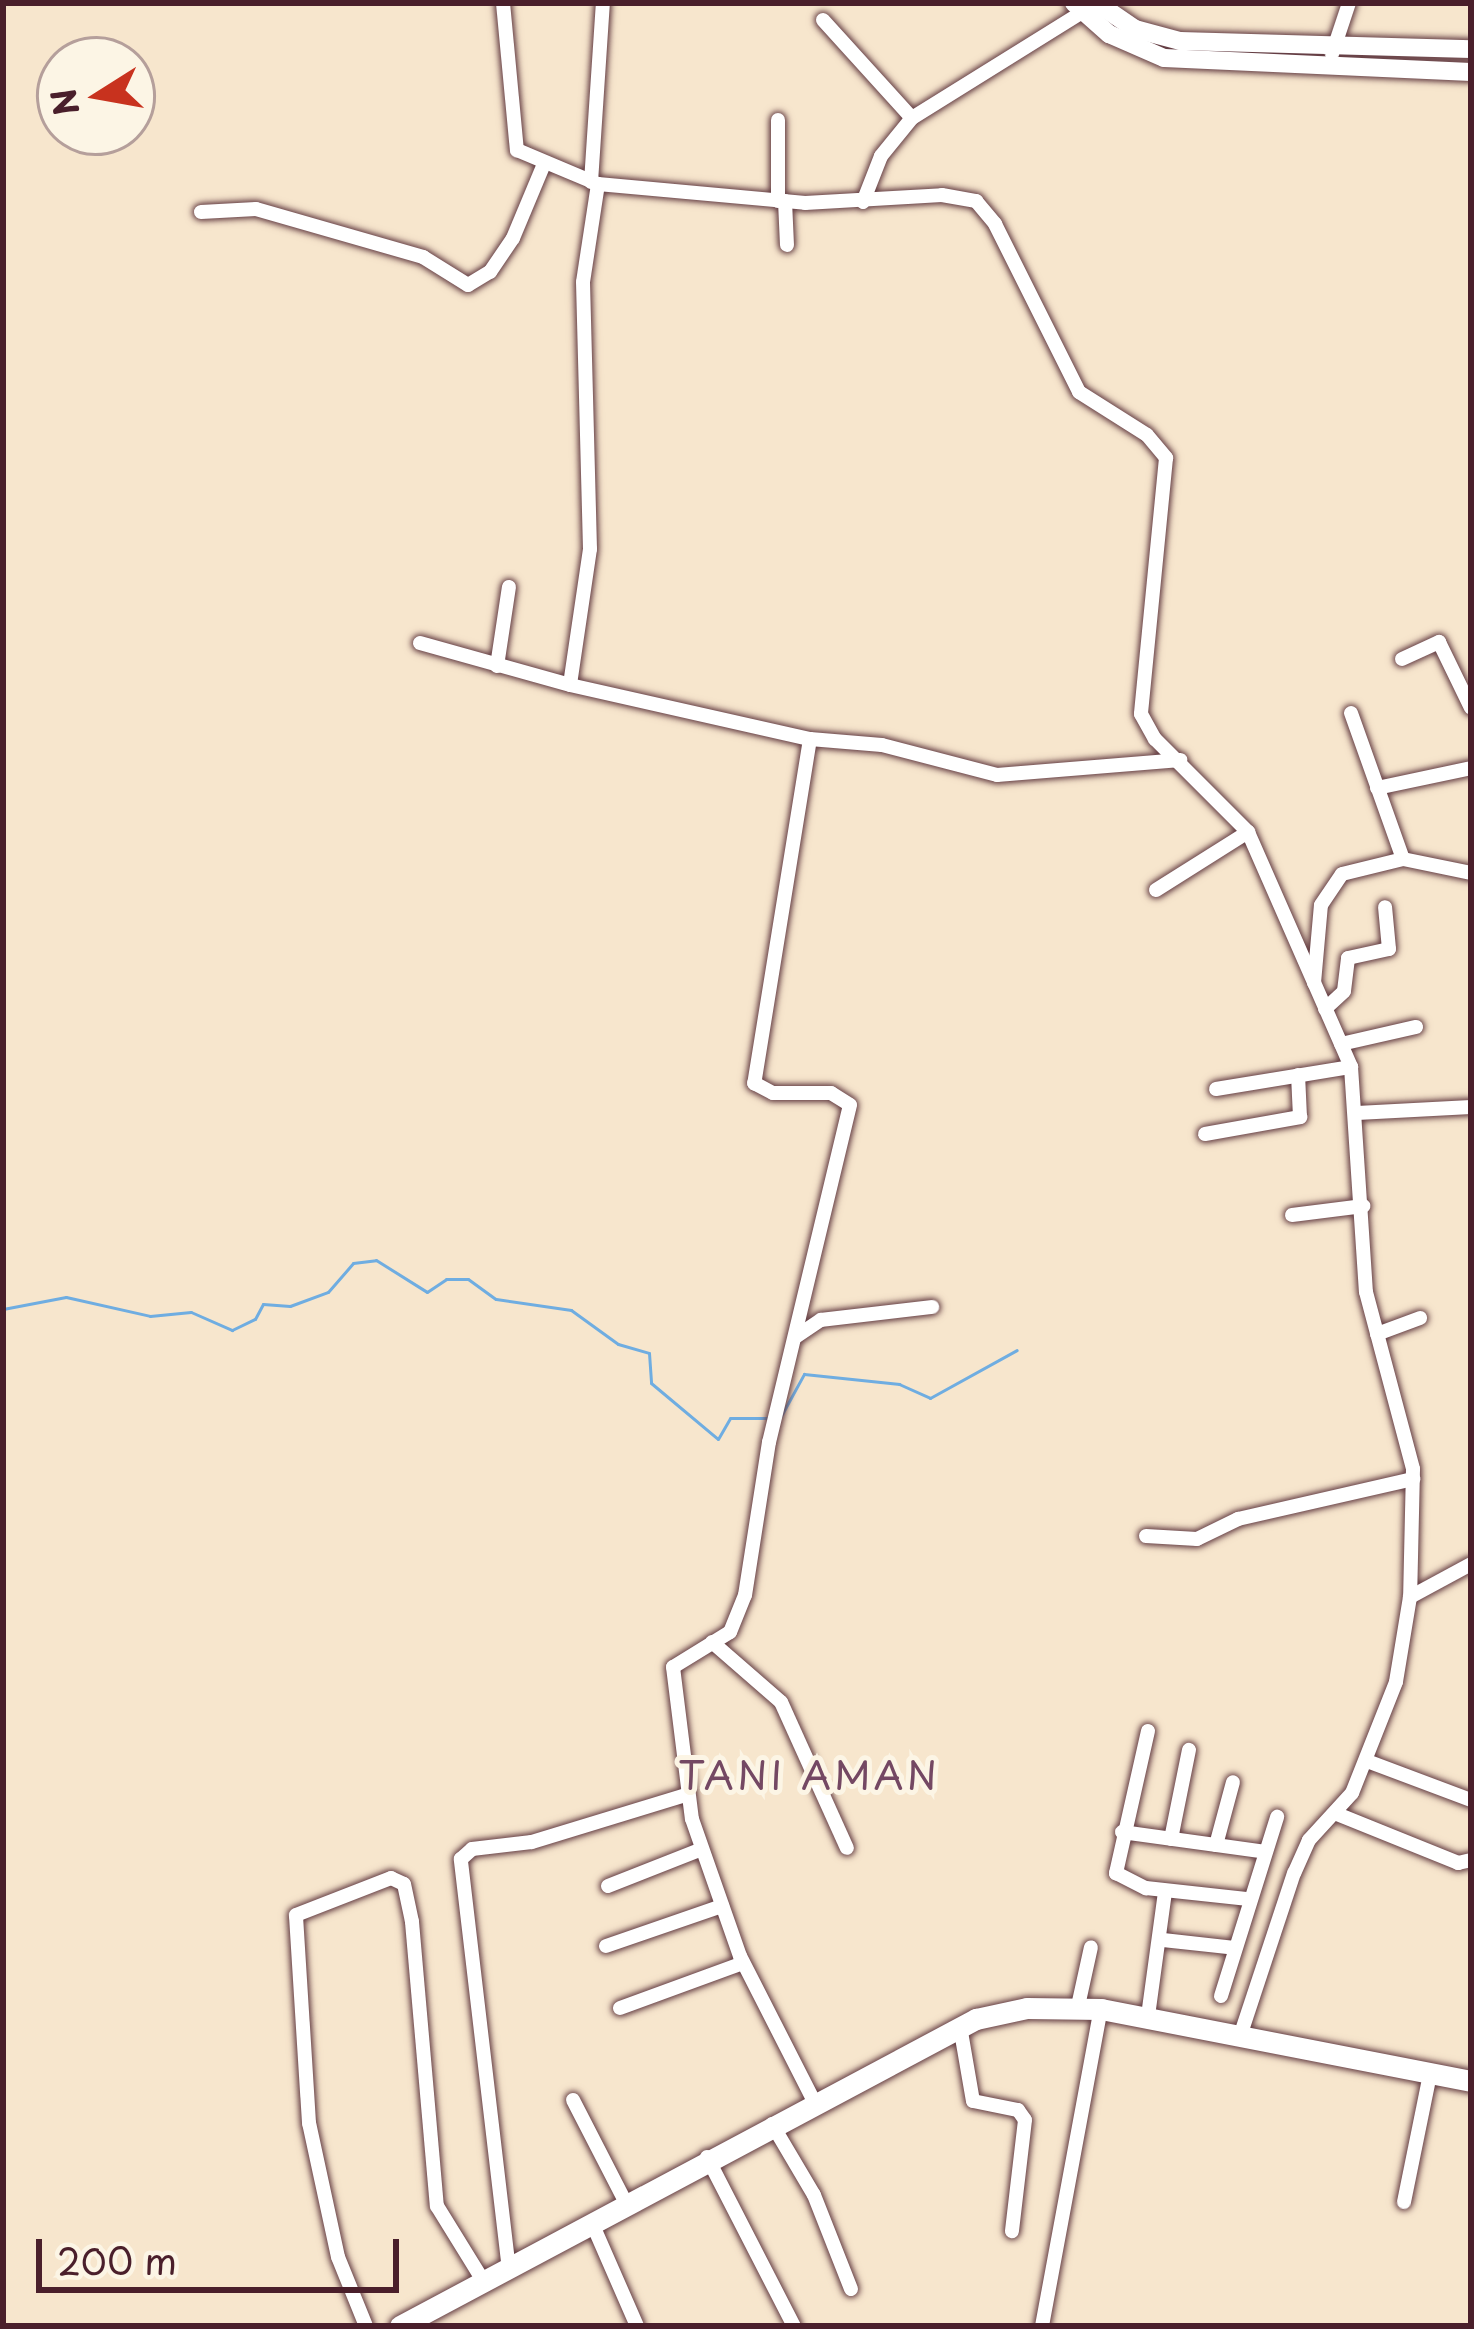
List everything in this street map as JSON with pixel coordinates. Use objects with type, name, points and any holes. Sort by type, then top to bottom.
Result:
[{"type":"highway","points":[[400,2326],[707,2157],[960,2026],[1028,2008],[1090,2008],[1148,2016],[1471,2081]]},
{"type":"main road","points":[[1084,6],[1165,58],[1471,49]]},
{"type":"main road","points":[[1332,56],[1471,72]]},
{"type":"street","points":[[503,3],[517,150],[595,183],[782,201],[862,202],[956,195],[983,207],[1079,392],[1160,445],[1170,474],[1139,699],[1155,739],[1248,832],[1351,1067],[1358,1113],[1366,1292],[1413,1479],[1410,1597],[1396,1682],[1367,1761],[1337,1814],[1309,1840],[1294,1873],[1240,2036]]},
{"type":"street","points":[[570,685],[590,549],[583,282],[595,183],[603,3]]},
{"type":"street","points":[[1332,56],[1349,3]]},
{"type":"street","points":[[862,202],[881,156],[911,118],[1084,6]]},
{"type":"street","points":[[824,20],[911,118]]},
{"type":"street","points":[[778,120],[787,245]]},
{"type":"street","points":[[200,212],[256,209],[423,257],[472,284],[513,238],[544,164]]},
{"type":"street","points":[[497,666],[509,587]]},
{"type":"street","points":[[1402,658],[1438,642],[1471,708]]},
{"type":"street","points":[[420,643],[570,685],[809,739],[881,745],[997,776],[1180,760]]},
{"type":"street","points":[[1352,713],[1403,859]]},
{"type":"street","points":[[809,739],[754,1083],[761,1091],[831,1093],[849,1102],[765,1460],[754,1562],[732,1628],[673,1667],[686,1720],[686,1796],[702,1849],[743,1963],[814,2101]]},
{"type":"street","points":[[1377,788],[1471,768]]},
{"type":"street","points":[[1156,890],[1248,832]]},
{"type":"street","points":[[1314,982],[1329,887],[1350,871],[1403,859],[1471,873]]},
{"type":"street","points":[[1325,1009],[1344,991],[1350,956],[1388,950],[1385,907]]},
{"type":"street","points":[[1341,1044],[1416,1027]]},
{"type":"street","points":[[1216,1089],[1351,1067]]},
{"type":"street","points":[[1205,1134],[1300,1117],[1298,1075]]},
{"type":"street","points":[[1358,1113],[1471,1107]]},
{"type":"street","points":[[1292,1215],[1363,1205]]},
{"type":"street","points":[[796,1336],[820,1320],[932,1307]]},
{"type":"street","points":[[1377,1334],[1420,1318]]},
{"type":"street","points":[[1146,1536],[1197,1539],[1238,1519],[1413,1479]]},
{"type":"street","points":[[1410,1597],[1471,1564]]},
{"type":"street","points":[[712,1642],[781,1702],[847,1848]]},
{"type":"street","points":[[1148,1731],[1122,1832],[1118,1877],[1166,1892],[1248,1899]]},
{"type":"street","points":[[1171,1839],[1189,1750]]},
{"type":"street","points":[[1367,1761],[1471,1800]]},
{"type":"street","points":[[1216,1845],[1233,1782]]},
{"type":"street","points":[[508,2270],[461,1859],[472,1850],[532,1841],[686,1796]]},
{"type":"street","points":[[1337,1814],[1395,1842],[1458,1863],[1471,1860]]},
{"type":"street","points":[[1221,1996],[1277,1817]]},
{"type":"street","points":[[1122,1832],[1265,1852]]},
{"type":"street","points":[[608,1886],[702,1849]]},
{"type":"street","points":[[366,2326],[338,2257],[309,2123],[296,1915],[392,1878],[404,1884],[412,1922],[437,2206],[484,2282]]},
{"type":"street","points":[[1148,2016],[1163,1940],[1166,1892]]},
{"type":"street","points":[[606,1946],[722,1906]]},
{"type":"street","points":[[1163,1940],[1235,1948]]},
{"type":"street","points":[[1042,2326],[1090,2008],[1090,1947]]},
{"type":"street","points":[[620,2008],[743,1963]]},
{"type":"street","points":[[960,2026],[973,2101],[1018,2110],[1025,2120],[1012,2231]]},
{"type":"street","points":[[1405,2202],[1430,2074]]},
{"type":"street","points":[[573,2101],[626,2203]]},
{"type":"street","points":[[772,2124],[814,2194],[851,2289]]},
{"type":"street","points":[[707,2157],[794,2326]]},
{"type":"street","points":[[592,2223],[638,2326]]},
{"type":"waterway","points":[[3,1309],[66,1297],[150,1316],[191,1312],[232,1330],[255,1319],[263,1304],[290,1306],[328,1292],[353,1263],[376,1260],[427,1292],[446,1279],[468,1279],[496,1299],[571,1310],[618,1344],[649,1353],[651,1383],[718,1439],[730,1418],[771,1418]]},
{"type":"waterway","points":[[781,1416],[804,1374],[899,1384],[930,1398],[1017,1350]]},
{"type":"district","name":"TANI AMAN","points":[[809,1774]]}]
